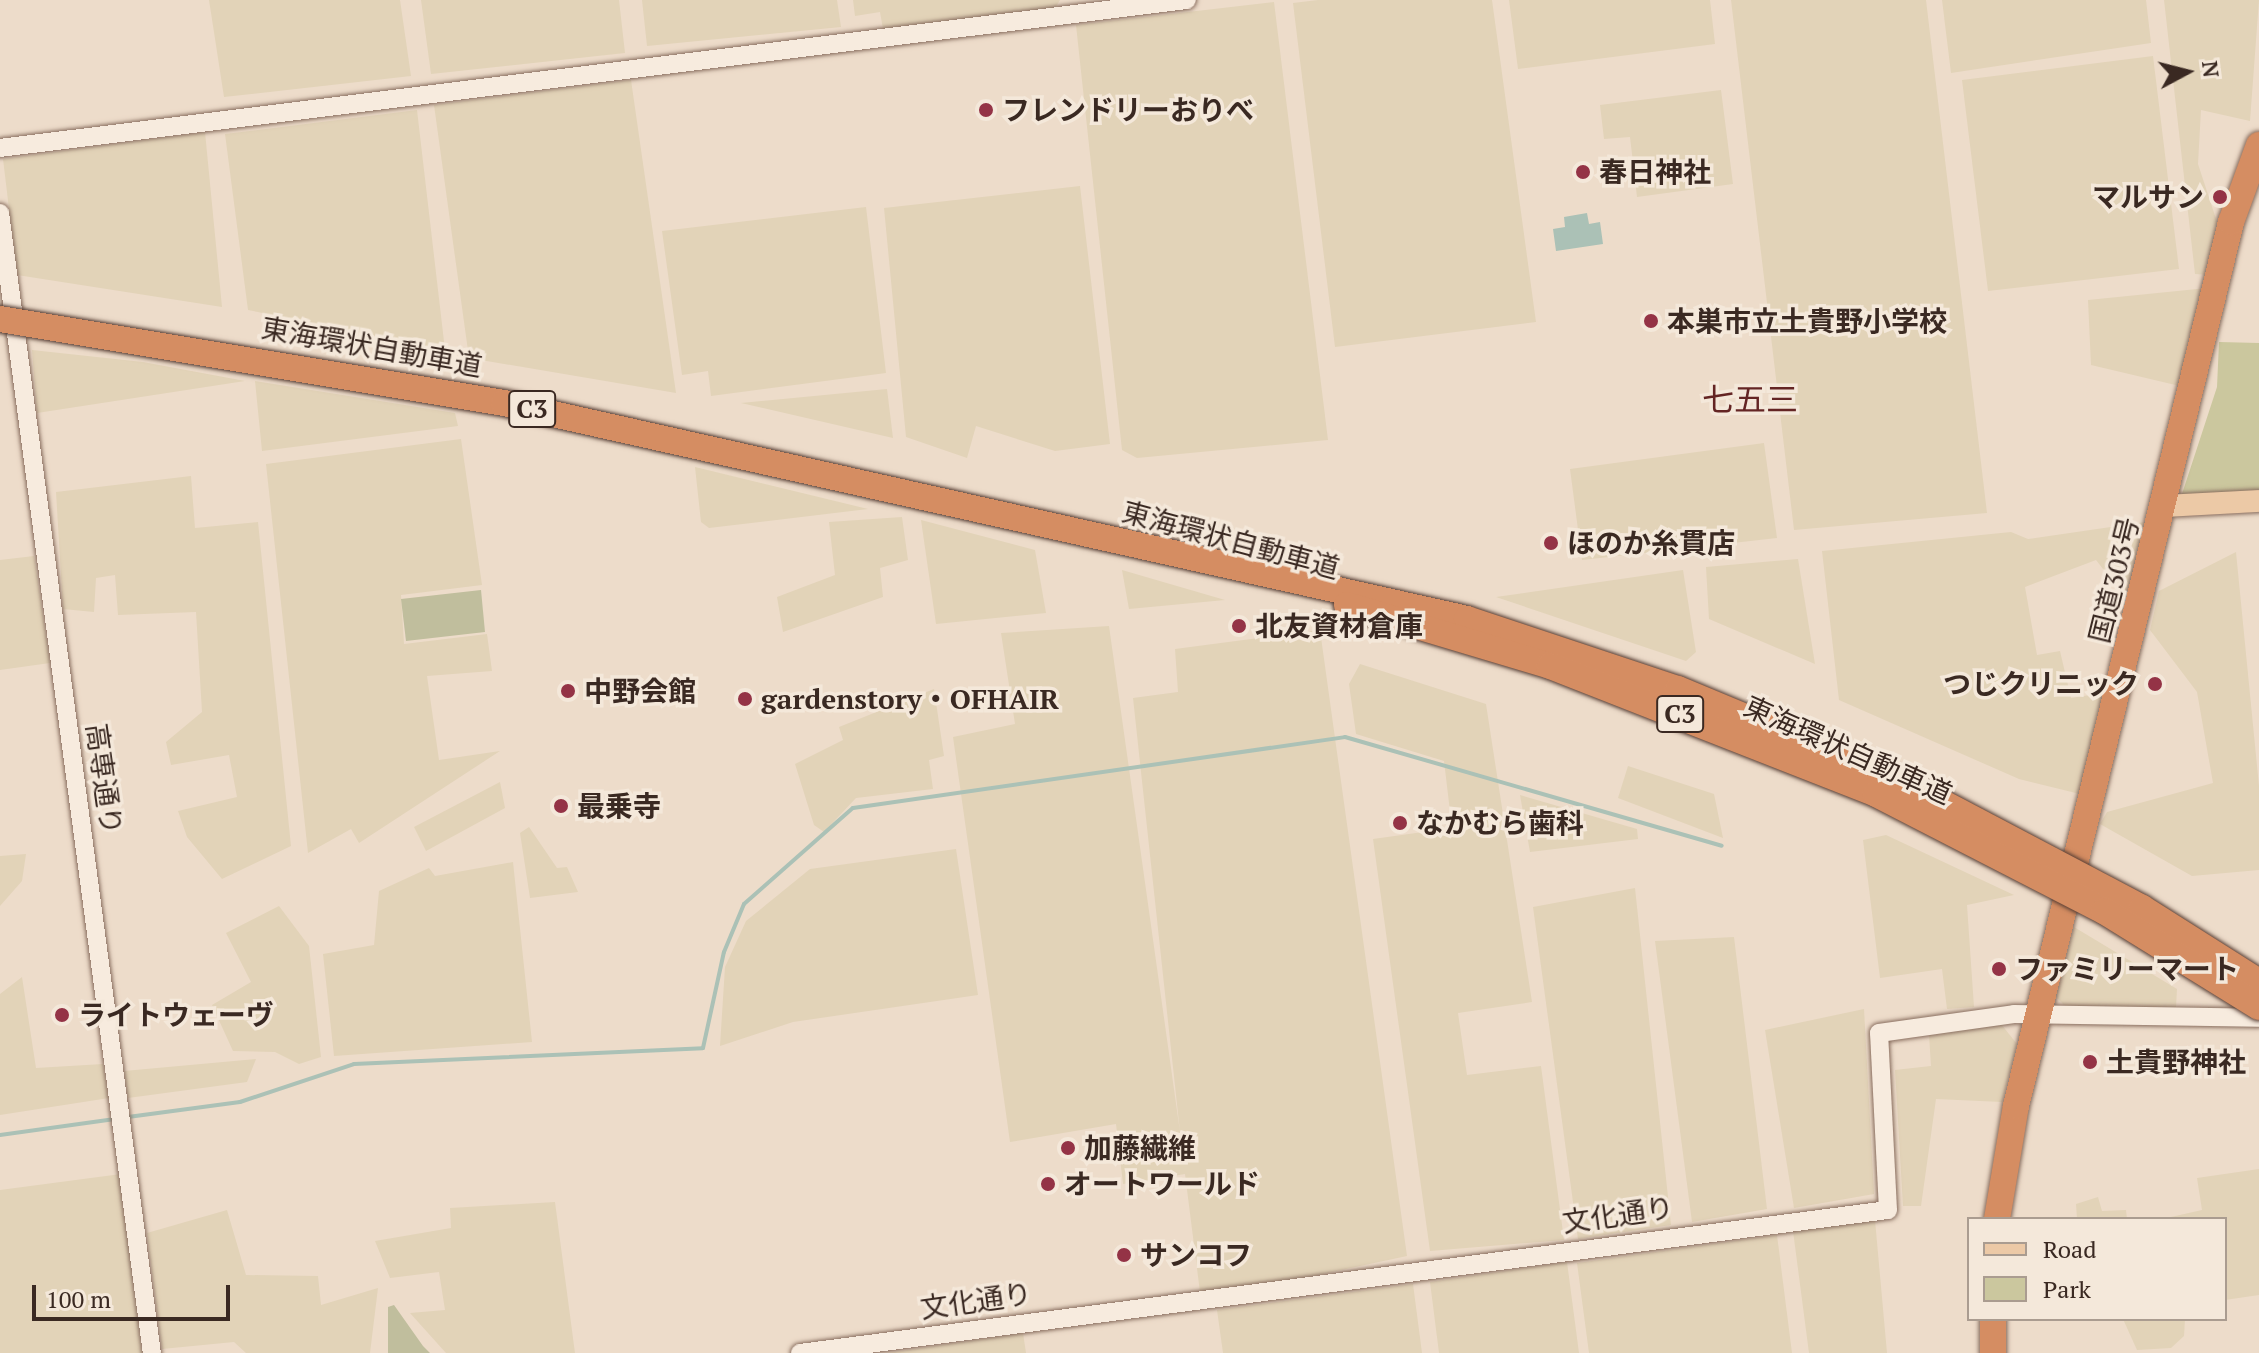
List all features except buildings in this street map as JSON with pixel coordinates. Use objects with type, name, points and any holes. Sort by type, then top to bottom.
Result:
[{"type":"highway","name":"国道303号","points":[[1997,1217],[2038,1016],[2166,506],[2231,222],[2259,145]]},
{"type":"highway","name":"東海環状自動車道","points":[[0,319],[504,403],[1399,600],[1678,689],[1909,785],[2142,908],[2259,982]]},
{"type":"highway","name":"東海環状自動車道","points":[[1058,525],[1550,666],[1768,747],[2015,863],[2259,1007]]},
{"type":"highway","points":[[1993,1321],[1993,1353]]},
{"type":"main road","points":[[2166,506],[2259,501]]},
{"type":"street","points":[[0,148],[1187,0]]},
{"type":"street","name":"高専通り","points":[[0,213],[152,1353]]},
{"type":"street","name":"文化通り","points":[[800,1353],[1888,1210],[1879,1033],[2038,1016],[2259,1018]]},
{"type":"shaded area","points":[[209,0],[400,0],[411,76],[224,97]]},
{"type":"shaded area","points":[[421,0],[619,0],[625,53],[431,74]]},
{"type":"shaded area","points":[[642,0],[837,0],[841,27],[647,46]]},
{"type":"shaded area","points":[[853,0],[1060,0],[1054,10],[883,29],[880,12],[855,16]]},
{"type":"shaded area","points":[[1318,0],[1492,0],[1536,322],[1335,347],[1293,3]]},
{"type":"shaded area","points":[[1509,0],[1710,0],[1715,44],[1518,69]]},
{"type":"shaded area","points":[[1731,0],[1926,0],[1987,513],[1794,530]]},
{"type":"shaded area","points":[[1942,0],[2146,0],[2151,43],[1951,73]]},
{"type":"shaded area","points":[[2164,0],[2259,0],[2250,121],[2201,110],[2198,164],[2221,234],[2210,275],[2195,274]]},
{"type":"shaded area","points":[[1274,2],[1328,440],[1137,458],[1122,450],[1076,25]]},
{"type":"shaded area","points":[[2153,56],[2179,269],[1988,291],[1962,80]]},
{"type":"shaded area","points":[[631,80],[676,393],[469,358],[434,105]]},
{"type":"shaded area","points":[[1721,90],[1733,184],[1637,197],[1630,137],[1604,139],[1600,105]]},
{"type":"shaded area","points":[[417,110],[445,350],[248,310],[225,134]]},
{"type":"shaded area","points":[[205,132],[222,307],[17,275],[3,159]]},
{"type":"shaded area","points":[[1080,186],[1110,444],[1055,451],[976,426],[967,458],[906,437],[884,208]]},
{"type":"shaded area","points":[[866,207],[886,373],[711,396],[708,371],[682,375],[662,231]]},
{"type":"shaded area","points":[[1587,213],[1589,224],[1600,222],[1603,244],[1556,251],[1553,229],[1565,227],[1564,217]]},
{"type":"shaded area","points":[[2207,288],[2184,387],[2091,365],[2088,300]]},
{"type":"shaded area","points":[[32,350],[143,362],[245,381],[37,413]]},
{"type":"shaded area","points":[[255,381],[455,413],[458,426],[262,451]]},
{"type":"shaded area","points":[[887,389],[893,438],[741,403]]},
{"type":"shaded area","points":[[461,439],[482,585],[401,595],[404,644],[487,634],[492,671],[427,676],[439,760],[500,751],[359,843],[351,829],[308,853],[266,464]]},
{"type":"shaded area","points":[[1764,443],[1777,538],[1582,560],[1570,469]]},
{"type":"shaded area","points":[[695,467],[868,509],[709,528],[701,522]]},
{"type":"shaded area","points":[[191,476],[195,528],[258,522],[291,846],[222,879],[187,837],[178,811],[237,797],[229,755],[171,765],[166,742],[202,712],[196,612],[118,615],[115,575],[96,578],[94,612],[63,609],[56,492]]},
{"type":"shaded area","points":[[902,517],[908,560],[880,568],[883,597],[783,632],[777,597],[835,575],[829,522]]},
{"type":"shaded area","points":[[921,520],[1035,550],[1046,613],[936,624]]},
{"type":"shaded area","points":[[2145,522],[2152,528],[2131,605],[2096,560],[2025,587],[2037,655],[2060,651],[2071,698],[2109,692],[2084,795],[2019,779],[1839,700],[1822,551],[2011,532],[2028,539]]},
{"type":"shaded area","points":[[2236,552],[2259,786],[2259,870],[2192,876],[2100,824],[2107,812],[2213,783],[2197,692],[2150,630],[2159,591]]},
{"type":"shaded area","points":[[34,556],[50,663],[0,670],[0,560]]},
{"type":"shaded area","points":[[1798,559],[1815,664],[1709,619],[1706,567]]},
{"type":"shaded area","points":[[1122,570],[1225,600],[1129,609]]},
{"type":"shaded area","points":[[1683,570],[1696,652],[1686,661],[1496,597]]},
{"type":"shaded area","points":[[481,590],[485,632],[406,641],[401,599]]},
{"type":"shaded area","points":[[1109,626],[1180,1132],[1133,698],[1178,692],[1175,649],[1320,630],[1407,1256],[1201,1300],[1185,1174],[1123,1184],[1116,1124],[1010,1142],[953,737],[1015,724],[1001,633]]},
{"type":"shaded area","points":[[1360,664],[1486,704],[1532,1002],[1458,1013],[1467,1075],[1541,1066],[1564,1240],[1430,1251],[1373,839],[1452,828],[1444,761],[1356,734],[1349,684]]},
{"type":"shaded area","points":[[934,689],[944,756],[929,760],[933,789],[856,798],[824,832],[814,825],[795,764],[843,740],[839,727]]},
{"type":"shaded area","points":[[1628,766],[1714,794],[1723,838],[1618,798]]},
{"type":"shaded area","points":[[500,782],[505,808],[426,851],[414,827]]},
{"type":"shaded area","points":[[1520,795],[1637,829],[1638,839],[1530,852]]},
{"type":"shaded area","points":[[529,827],[557,868],[567,867],[578,892],[530,898],[520,833]]},
{"type":"shaded area","points":[[1886,835],[2014,895],[1967,905],[1974,1007],[1947,1009],[1942,969],[1880,978],[1863,840]]},
{"type":"shaded area","points":[[956,849],[978,995],[793,1022],[720,1046],[725,967],[746,921],[810,869]]},
{"type":"shaded area","points":[[26,854],[22,881],[0,906],[0,856]]},
{"type":"shaded area","points":[[513,862],[532,1042],[334,1056],[323,954],[374,945],[379,891],[429,868],[435,876]]},
{"type":"shaded area","points":[[1635,888],[1671,1225],[1578,1239],[1533,907]]},
{"type":"shaded area","points":[[279,906],[309,946],[321,1057],[299,1064],[275,1052],[233,1051],[212,1005],[251,982],[226,933]]},
{"type":"shaded area","points":[[2074,927],[2177,989],[2176,1007],[2067,1008],[2056,997]]},
{"type":"shaded area","points":[[1734,937],[1767,1209],[1692,1222],[1655,941]]},
{"type":"shaded area","points":[[22,977],[36,1068],[103,1064],[109,1098],[0,1115],[0,994]]},
{"type":"shaded area","points":[[1864,1009],[1874,1194],[1794,1208],[1765,1030]]},
{"type":"shaded area","points":[[2001,1024],[2017,1044],[2002,1102],[1936,1099],[1921,1206],[1903,1206],[1895,1070],[1931,1066],[1929,1035]]},
{"type":"shaded area","points":[[256,1059],[247,1082],[128,1098],[124,1071]]},
{"type":"shaded area","points":[[2259,1169],[2259,1295],[2227,1300],[2227,1217],[2171,1217],[2202,1210],[2197,1178]]},
{"type":"shaded area","points":[[121,1174],[142,1353],[0,1353],[0,1190]]},
{"type":"shaded area","points":[[2098,1197],[2102,1211],[2126,1210],[2127,1217],[2077,1217],[2076,1204]]},
{"type":"shaded area","points":[[555,1202],[575,1353],[446,1353],[410,1313],[445,1310],[439,1272],[390,1278],[375,1241],[451,1228],[450,1208]]},
{"type":"shaded area","points":[[227,1210],[246,1275],[318,1276],[321,1305],[378,1288],[370,1353],[246,1353],[234,1342],[162,1349],[147,1233]]},
{"type":"shaded area","points":[[1875,1220],[1887,1353],[1809,1353],[1793,1231]]},
{"type":"shaded area","points":[[1777,1235],[1792,1353],[1589,1353],[1577,1263]]},
{"type":"shaded area","points":[[1567,1262],[1579,1353],[1439,1353],[1430,1282]]},
{"type":"shaded area","points":[[1413,1284],[1422,1353],[1223,1353],[1217,1310]]},
{"type":"shaded area","points":[[394,1305],[430,1353],[388,1353],[388,1307]]},
{"type":"shaded area","points":[[2124,1321],[2185,1321],[2184,1336],[2171,1348],[2137,1350]]},
{"type":"shaded area","points":[[1023,1333],[1026,1353],[888,1353]]},
{"type":"green space","points":[[2219,342],[2259,343],[2259,495],[2181,497],[2217,387]]},
{"type":"waterway","points":[[128,1117],[240,1102],[354,1064],[703,1048],[724,952],[744,904],[853,808],[1345,737],[1722,846]]},
{"type":"waterway","points":[[0,1135],[115,1119]]},
{"type":"place","name":"フレンドリーおりべ","points":[[986,110]]},
{"type":"place","name":"春日神社","points":[[1583,172]]},
{"type":"place","name":"マルサン","points":[[2220,197]]},
{"type":"place","name":"本巣市立土貴野小学校","points":[[1651,321]]},
{"type":"place","name":"ほのか糸貫店","points":[[1551,543]]},
{"type":"place","name":"北友資材倉庫","points":[[1239,626]]},
{"type":"place","name":"つじクリニック","points":[[2155,684]]},
{"type":"place","name":"中野会館","points":[[568,691]]},
{"type":"place","name":"gardenstory・OFHAIR","points":[[745,699]]},
{"type":"place","name":"最乗寺","points":[[561,806]]},
{"type":"place","name":"なかむら歯科","points":[[1400,823]]},
{"type":"place","name":"ファミリーマート","points":[[1999,969]]},
{"type":"place","name":"ライトウェーヴ","points":[[62,1015]]},
{"type":"place","name":"土貴野神社","points":[[2090,1062]]},
{"type":"place","name":"加藤繊維","points":[[1068,1148]]},
{"type":"place","name":"オートワールド","points":[[1048,1184]]},
{"type":"place","name":"サンコフ","points":[[1124,1255]]},
{"type":"district","name":"七五三","points":[[1750,399]]}]
